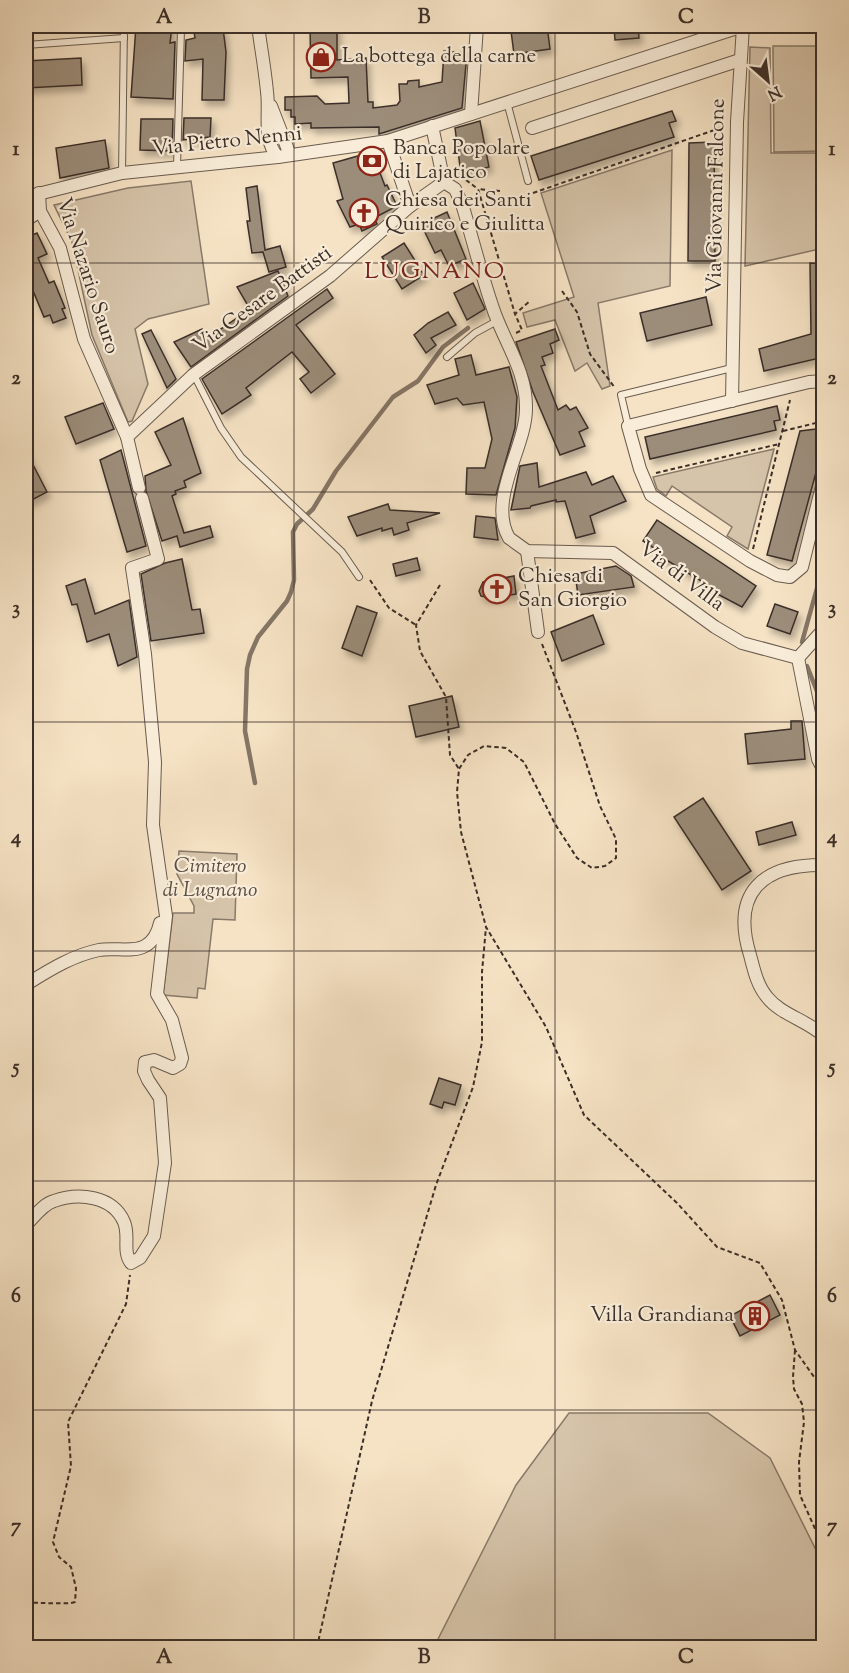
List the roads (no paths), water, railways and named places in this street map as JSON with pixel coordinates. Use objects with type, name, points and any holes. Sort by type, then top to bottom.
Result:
[{"type":"street","points":[[258,26],[268,95],[284,156]]},
{"type":"street","points":[[471,114],[477,26]]},
{"type":"street","name":"Via Pietro Nenni","points":[[26,197],[122,173],[284,156],[388,141],[743,29]]},
{"type":"street","name":"Via Giovanni Falcone","points":[[732,401],[737,122],[743,29]]},
{"type":"street","points":[[532,128],[741,60]]},
{"type":"street","points":[[268,95],[270,144],[284,156]]},
{"type":"street","points":[[432,126],[444,182],[455,189],[462,204],[498,321],[520,369],[526,420],[512,459],[503,504],[504,519],[509,538],[526,551],[538,632]]},
{"type":"street","points":[[249,160],[261,147],[268,128]]},
{"type":"street","points":[[388,141],[410,206]]},
{"type":"street","name":"Via Cesare Battisti","points":[[127,437],[193,375],[330,276],[410,206],[444,182]]},
{"type":"street","name":"Via Nazario Sauro","points":[[39,193],[40,211],[60,248],[84,339],[127,437]]},
{"type":"street","points":[[26,220],[40,211]]},
{"type":"street","points":[[824,381],[794,386],[628,426],[651,495],[750,561],[783,576],[795,575],[800,570],[824,478]]},
{"type":"street","points":[[26,1225],[53,1201],[84,1197],[104,1200],[123,1220],[127,1234],[126,1248],[131,1263],[140,1258],[154,1236],[165,1162],[160,1098],[144,1071],[146,1062],[154,1060],[173,1068],[180,1064],[182,1058],[172,1020],[157,994],[166,916],[153,825],[155,762],[145,654],[132,568],[158,559],[127,437]]},
{"type":"street","name":"Via di Villa","points":[[526,551],[613,553],[715,627],[742,643],[798,658]]},
{"type":"street","points":[[824,629],[798,658],[818,759],[824,771]]},
{"type":"street","points":[[824,865],[785,868],[762,879],[748,894],[744,928],[755,972],[768,999],[824,1036]]},
{"type":"street","points":[[26,980],[30,982],[59,965],[96,951],[126,947],[135,950],[147,945],[157,933],[165,901]]},
{"type":"lane","points":[[122,173],[124,26]]},
{"type":"lane","points":[[177,167],[181,29]]},
{"type":"lane","points":[[26,45],[124,38]]},
{"type":"lane","points":[[507,102],[528,182]]},
{"type":"lane","points":[[447,357],[475,333],[498,321]]},
{"type":"lane","points":[[628,426],[621,395],[732,368]]},
{"type":"lane","points":[[193,375],[241,457],[342,552],[358,574]]},
{"type":"waterway","points":[[255,783],[245,731],[247,669],[258,637],[287,601],[291,592],[294,580],[293,532],[297,524],[313,509],[336,471],[393,397],[418,381],[443,347],[468,328]]},
{"type":"waterway","points":[[802,642],[824,563]]},
{"type":"waterway","points":[[807,666],[824,709]]},
{"type":"place","name":"La bottega della carne","points":[[321,57]]},
{"type":"place","name":"Banca Popolare di Lajatico","points":[[372,161]]},
{"type":"place","name":"Chiesa dei Santi Quirico e Giulitta","points":[[364,213]]},
{"type":"place","name":"Chiesa di San Giorgio","points":[[497,589]]},
{"type":"place","name":"Villa Grandiana","points":[[755,1316]]},
{"type":"district","name":"LUGNANO","points":[[435,272]]},
{"type":"park label","name":"Cimitero di Lugnano","points":[[210,879]]}]
